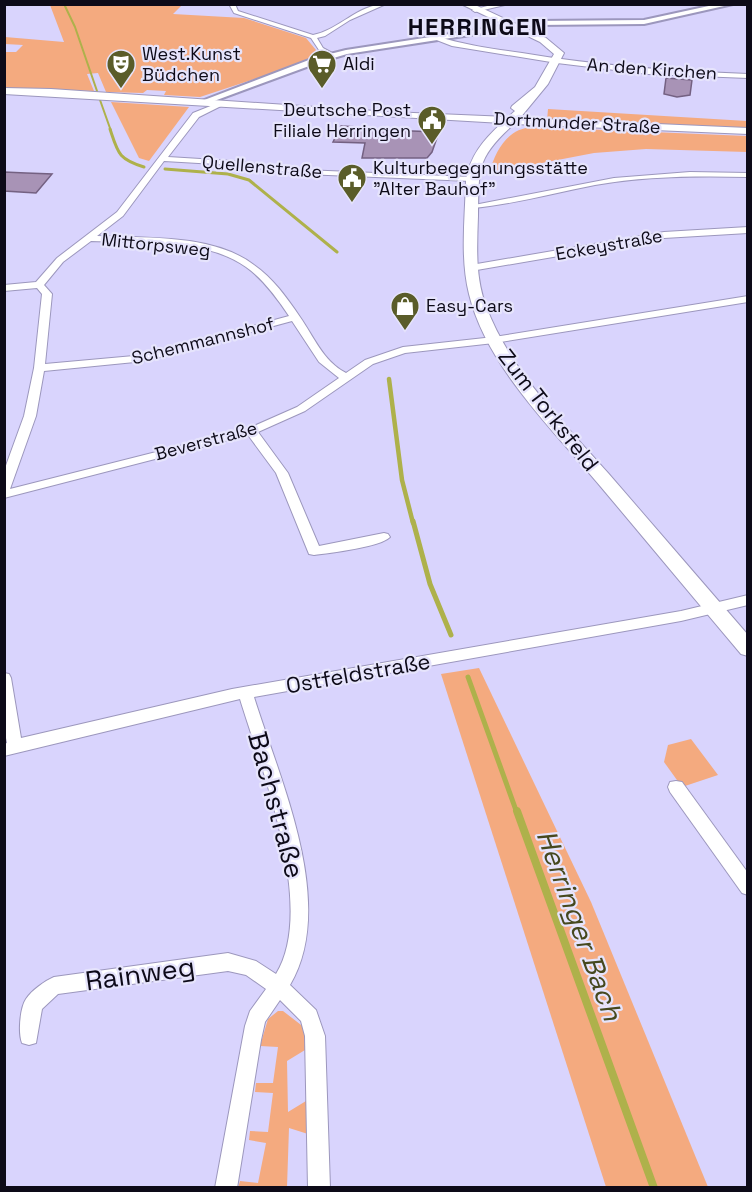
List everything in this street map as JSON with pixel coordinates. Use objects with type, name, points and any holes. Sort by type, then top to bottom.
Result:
[{"type":"main road","points":[[465,4],[536,38],[557,59],[552,71],[527,100],[499,125]]},
{"type":"main road","name":"Dortmunder Straße","points":[[4,91],[407,114],[499,125]]},
{"type":"main road","points":[[514,120],[529,102],[527,100]]},
{"type":"main road","name":"Dortmunder Straße","points":[[514,120],[747,131]]},
{"type":"main road","name":"Zum Torksfeld","points":[[514,120],[499,125],[482,151],[471,179],[473,206],[471,268],[478,305],[504,358],[559,427],[747,649]]},
{"type":"street","points":[[232,4],[236,12],[313,37],[322,35],[348,19],[384,4]]},
{"type":"street","points":[[475,10],[507,4]]},
{"type":"street","points":[[196,116],[195,109],[203,102],[332,55],[510,26],[556,22],[644,22],[725,5]]},
{"type":"street","points":[[313,37],[321,49],[332,55]]},
{"type":"street","name":"An den Kirchen","points":[[436,38],[452,44],[535,58],[648,72],[747,75]]},
{"type":"street","points":[[4,288],[39,285],[60,260],[120,214],[196,116],[223,104],[240,90]]},
{"type":"street","name":"Quellenstraße","points":[[162,159],[304,172],[471,179]]},
{"type":"street","points":[[473,206],[597,183],[650,176],[710,173],[747,175]]},
{"type":"street","name":"Eckeystraße","points":[[471,268],[664,235],[747,230]]},
{"type":"street","name":"Mittorpsweg","points":[[89,238],[180,245],[223,252],[243,261],[255,270],[295,317],[324,363],[333,372],[346,377]]},
{"type":"street","points":[[4,492],[30,416],[39,368],[46,294],[39,285]]},
{"type":"street","name":"Beverstraße","points":[[4,492],[251,431],[301,409],[369,362],[403,350],[494,340],[746,301]]},
{"type":"street","name":"Schemmannshof","points":[[39,368],[145,358],[295,317]]},
{"type":"street","points":[[251,431],[285,475],[314,551],[384,537]]},
{"type":"street","name":"Ostfeldstraße","points":[[10,748],[246,693],[681,616],[747,600]]},
{"type":"street","points":[[4,678],[10,748]]},
{"type":"street","name":"Bachstraße","points":[[226,1188],[251,1040],[257,1019],[287,974],[293,958],[299,895],[280,801],[246,693]]},
{"type":"street","points":[[676,787],[747,888]]},
{"type":"street","name":"Rainweg","points":[[29,1036],[33,1005],[54,986],[228,962],[249,967],[278,986]]},
{"type":"street","points":[[278,986],[309,1016],[315,1036],[319,1188]]},
{"type":"shaded area","points":[[183,4],[173,14],[244,18],[306,38],[316,50],[311,57],[300,64],[200,97],[164,95],[166,91],[106,92],[98,73],[87,74],[94,91],[5,88],[5,52],[16,52],[23,45],[5,44],[5,37],[64,42],[50,5]]},
{"type":"shaded area","points":[[111,102],[189,107],[149,161],[139,158]]},
{"type":"shaded area","points":[[548,109],[747,121],[748,129],[547,121]]},
{"type":"shaded area","points":[[532,127],[747,136],[747,152],[646,149],[594,153],[489,173],[495,156],[509,136]]},
{"type":"shaded area","points":[[479,668],[591,902],[708,1187],[606,1187],[441,674]]},
{"type":"shaded area","points":[[691,739],[718,775],[682,787],[664,762],[668,745]]},
{"type":"shaded area","points":[[278,1011],[283,1011],[305,1028],[305,1050],[287,1061],[288,1112],[306,1101],[308,1134],[289,1128],[287,1187],[238,1188],[240,1181],[258,1183],[266,1143],[249,1140],[250,1131],[268,1132],[273,1093],[255,1092],[256,1083],[273,1083],[278,1047],[260,1046],[268,1019]]},
{"type":"building","points":[[666,78],[692,80],[690,95],[677,97],[664,94]]},
{"type":"building","points":[[341,126],[358,127],[357,129],[439,132],[432,152],[427,158],[362,158],[365,143],[333,142]]},
{"type":"building","points":[[4,172],[52,174],[36,193],[4,191]]},
{"type":"waterway","name":"Herringer Bach","points":[[64,4],[75,27],[97,91]]},
{"type":"waterway","name":"Herringer Bach","points":[[100,100],[111,131]]},
{"type":"waterway","name":"Herringer Bach","points":[[110,129],[120,154],[129,161],[144,167]]},
{"type":"waterway","name":"Herringer Bach","points":[[165,169],[228,174],[249,180],[337,252]]},
{"type":"waterway","name":"Herringer Bach","points":[[389,379],[402,480],[413,523]]},
{"type":"waterway","name":"Herringer Bach","points":[[413,521],[430,584],[451,635]]},
{"type":"waterway","name":"Herringer Bach","points":[[468,677],[517,813]]},
{"type":"waterway","name":"Herringer Bach","points":[[517,811],[654,1188]]},
{"type":"place","name":"West.Kunst Büdchen","points":[[121,90]]},
{"type":"place","name":"Aldi","points":[[322,90]]},
{"type":"place","name":"Deutsche Post Filiale Herringen","points":[[432,146]]},
{"type":"place","name":"Kulturbegegnungsstätte \"Alter Bauhof\"","points":[[352,204]]},
{"type":"place","name":"Easy-Cars","points":[[405,332]]},
{"type":"district","name":"HERRINGEN","points":[[478,27]]}]
